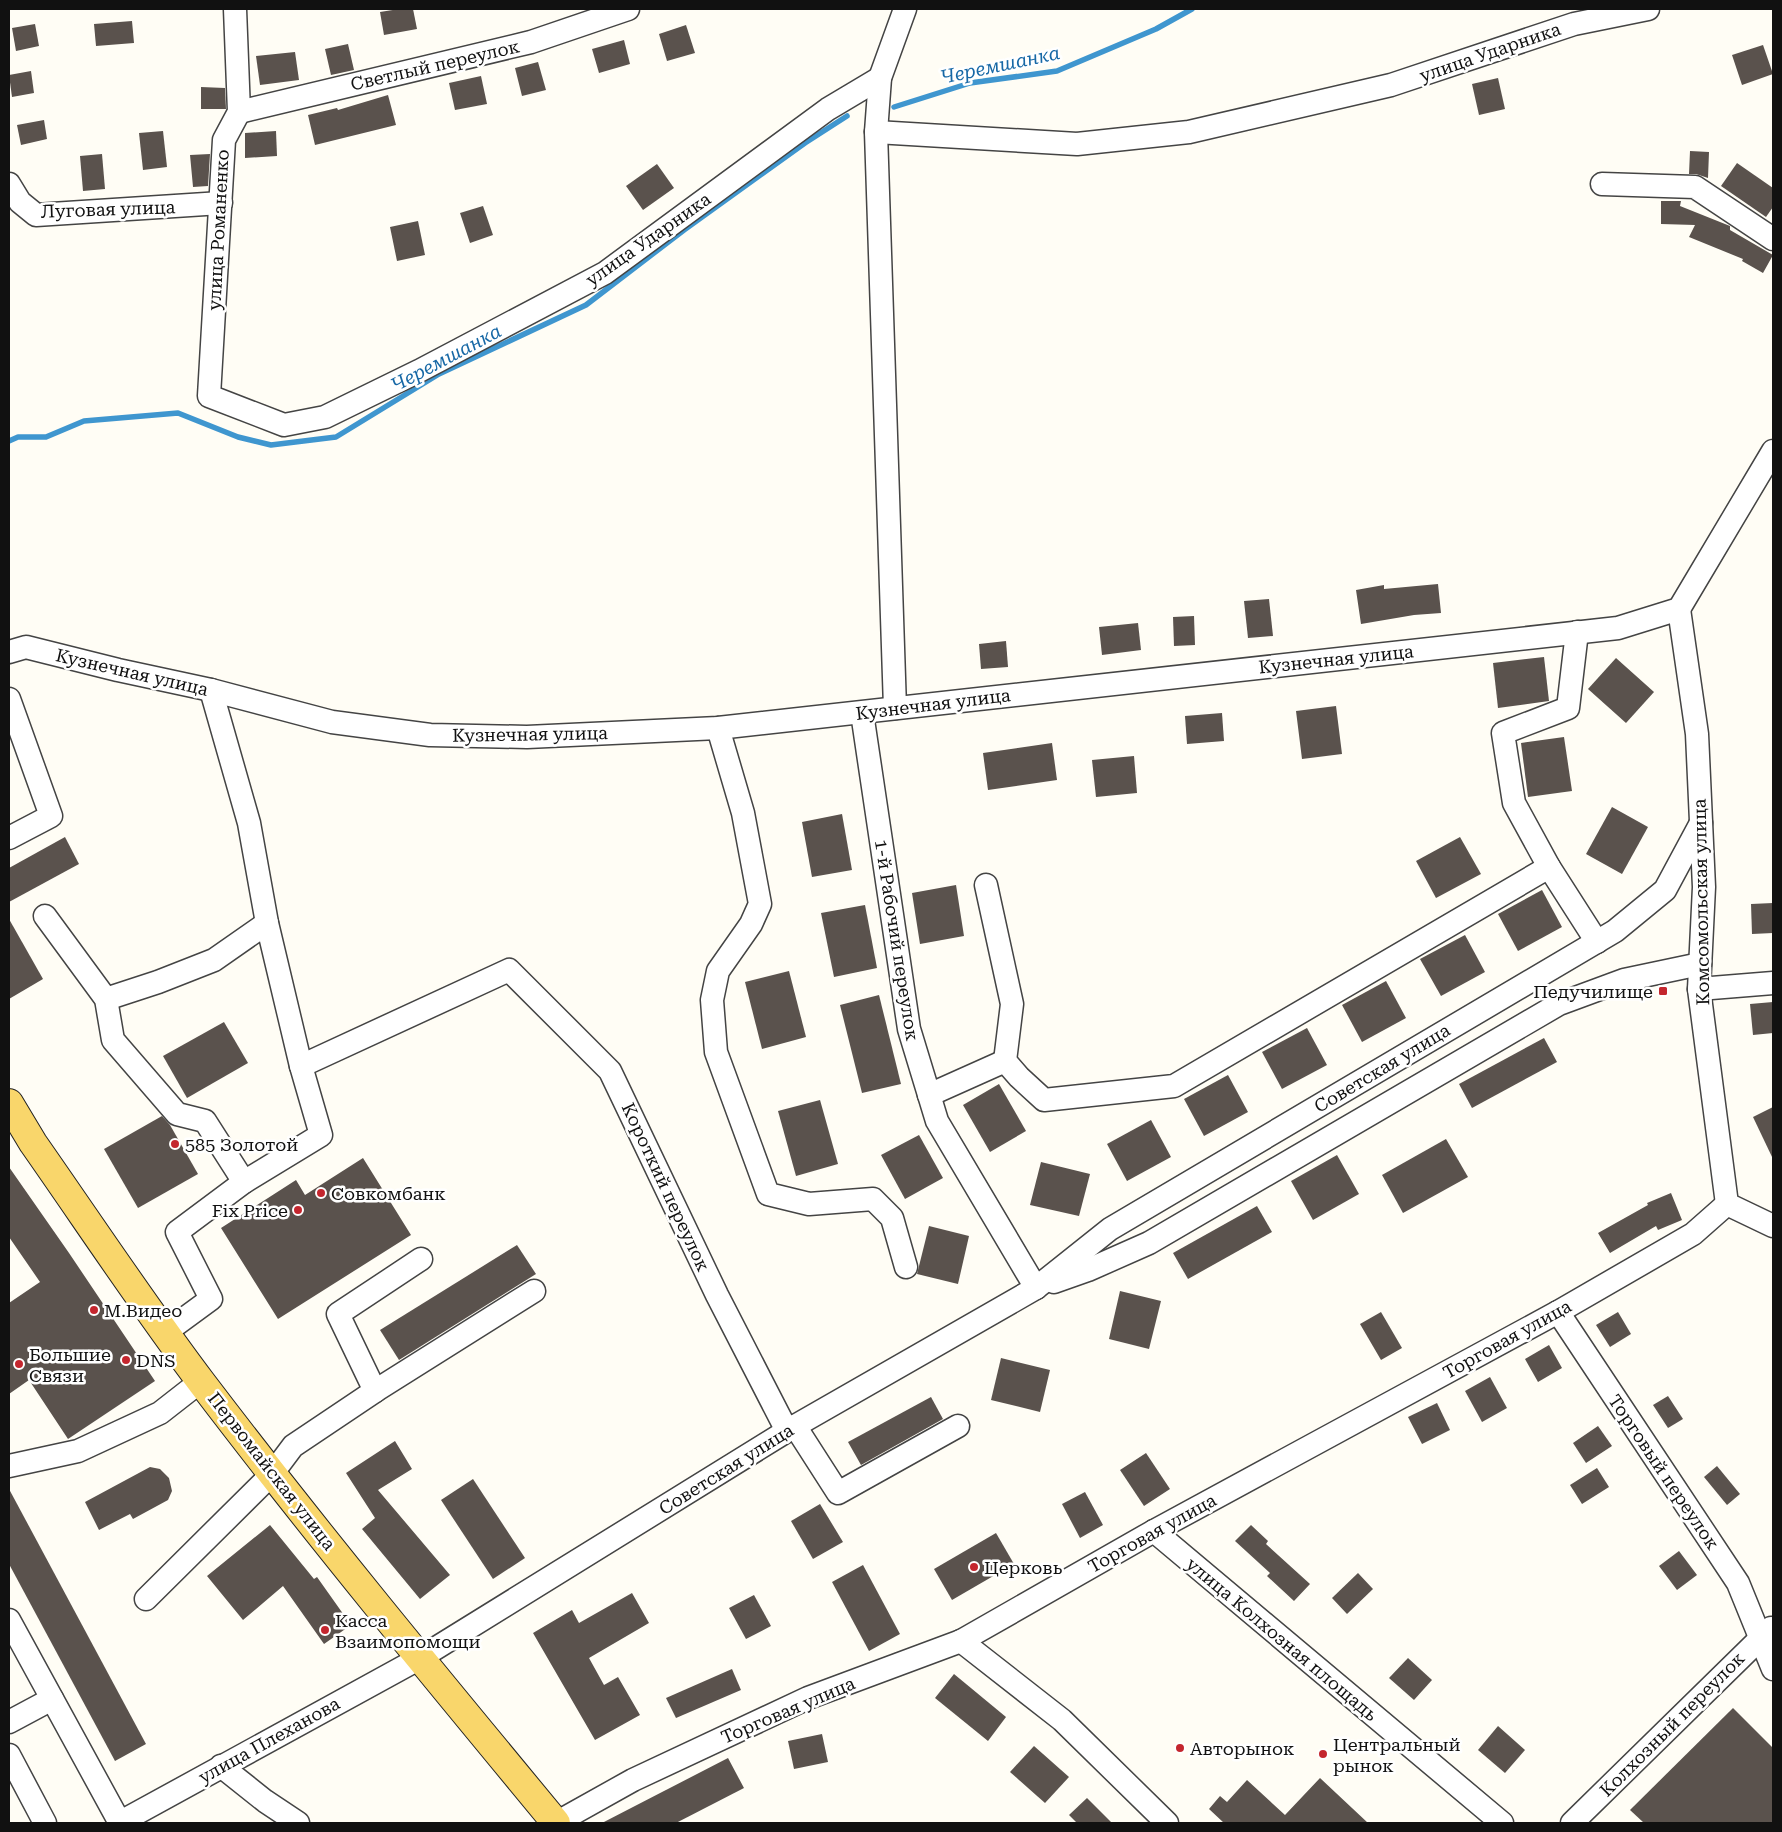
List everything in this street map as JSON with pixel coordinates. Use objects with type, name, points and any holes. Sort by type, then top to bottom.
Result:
[{"type":"main road","name":"Первомайская улица","points":[[9,1103],[33,1144],[201,1381],[272,1474],[556,1823]]},
{"type":"street","points":[[235,9],[239,112]]},
{"type":"street","points":[[531,42],[580,9]]},
{"type":"street","name":"Светлый переулок","points":[[239,112],[531,42],[628,9]]},
{"type":"street","points":[[895,708],[876,132],[880,78],[904,9]]},
{"type":"street","name":"улица Ударника","points":[[876,132],[1078,144],[1189,132],[1391,85],[1574,24],[1648,9]]},
{"type":"street","name":"улица Ударника","points":[[209,396],[284,425],[325,417],[420,371],[605,272],[828,110],[880,78]]},
{"type":"street","name":"улица Романенко","points":[[209,396],[224,140],[239,112]]},
{"type":"street","name":"Луговая улица","points":[[9,184],[20,202],[36,215],[221,203]]},
{"type":"street","points":[[1602,184],[1695,187],[1773,239]]},
{"type":"street","points":[[1679,609],[1773,451]]},
{"type":"street","name":"Кузнечная улица","points":[[9,652],[26,647],[118,670],[211,690],[332,722],[430,735],[527,737],[718,728],[862,713],[1618,628],[1679,609]]},
{"type":"street","name":"Комсомольская улица","points":[[1679,609],[1697,734],[1704,887],[1699,990],[1727,1204]]},
{"type":"street","points":[[1578,632],[1568,708],[1502,733],[1514,803],[1549,867],[1597,942]]},
{"type":"street","points":[[166,1332],[212,1299],[177,1232],[244,1182],[321,1135],[301,1066],[268,923],[249,823],[211,690]]},
{"type":"street","points":[[9,699],[51,816],[9,838]]},
{"type":"street","name":"1-й Рабочий переулок","points":[[862,713],[909,1029],[937,1121],[1036,1288]]},
{"type":"street","points":[[718,728],[743,813],[760,904],[751,924],[718,971],[712,1000],[716,1052],[768,1194],[809,1204],[873,1199],[892,1218],[906,1267]]},
{"type":"street","name":"Советская улица","points":[[420,1658],[791,1428],[1036,1288],[1110,1229],[1615,931],[1664,890],[1701,823]]},
{"type":"street","points":[[986,885],[1012,1004],[1005,1062],[1044,1100],[1174,1086],[1549,867]]},
{"type":"street","points":[[46,916],[106,999],[113,1040],[176,1114],[205,1121],[244,1182]]},
{"type":"street","points":[[106,999],[158,982],[214,960],[268,923]]},
{"type":"street","name":"Советская улица","points":[[1036,1288],[1088,1270],[1149,1243],[1559,1004],[1624,980],[1700,964]]},
{"type":"street","name":"Короткий переулок","points":[[301,1066],[509,970],[610,1071],[717,1295],[791,1428],[838,1493],[958,1426]]},
{"type":"street","points":[[1699,990],[1773,983]]},
{"type":"street","points":[[929,1095],[1005,1062]]},
{"type":"street","points":[[1727,1204],[1773,1226]]},
{"type":"street","name":"Торговая улица","points":[[556,1823],[633,1780],[808,1698],[962,1641],[1154,1531],[1558,1312],[1693,1234],[1727,1204]]},
{"type":"street","points":[[374,1391],[338,1314],[421,1260]]},
{"type":"street","points":[[146,1599],[272,1474],[293,1446],[374,1391],[534,1291]]},
{"type":"street","name":"Торговый переулок","points":[[1558,1312],[1738,1583],[1767,1631],[1773,1669]]},
{"type":"street","points":[[9,1466],[78,1451],[160,1413],[201,1381]]},
{"type":"street","name":"улица Колхозная площадь","points":[[1154,1531],[1502,1823]]},
{"type":"street","points":[[9,1620],[120,1823]]},
{"type":"street","name":"Колхозный переулок","points":[[1572,1823],[1767,1631]]},
{"type":"street","points":[[962,1641],[1062,1720],[1167,1823]]},
{"type":"street","name":"улица Плеханова","points":[[120,1823],[420,1658]]},
{"type":"street","points":[[9,1722],[52,1699]]},
{"type":"street","points":[[9,1755],[46,1823]]},
{"type":"street","points":[[221,1766],[265,1801],[298,1823]]},
{"type":"building","points":[[413,9],[417,29],[384,35],[380,12]]},
{"type":"building","points":[[132,21],[134,43],[96,46],[94,24]]},
{"type":"building","points":[[35,24],[39,46],[16,51],[12,28]]},
{"type":"building","points":[[686,25],[695,53],[667,61],[659,34]]},
{"type":"building","points":[[624,40],[630,64],[599,73],[592,49]]},
{"type":"building","points":[[348,44],[354,70],[331,75],[325,49]]},
{"type":"building","points":[[1763,45],[1773,74],[1742,85],[1732,55]]},
{"type":"building","points":[[295,52],[299,80],[260,85],[256,56]]},
{"type":"building","points":[[538,62],[546,90],[522,96],[515,68]]},
{"type":"building","points":[[31,71],[34,93],[12,97],[9,75]]},
{"type":"building","points":[[481,76],[487,104],[455,110],[449,83]]},
{"type":"building","points":[[1498,78],[1505,109],[1479,115],[1472,84]]},
{"type":"building","points":[[201,87],[225,88],[226,109],[201,109]]},
{"type":"building","points":[[388,95],[396,125],[315,145],[308,115],[337,108],[338,110]]},
{"type":"building","points":[[44,120],[47,139],[21,145],[17,125]]},
{"type":"building","points":[[163,131],[167,167],[143,170],[139,133]]},
{"type":"building","points":[[276,131],[277,156],[245,158],[245,133]]},
{"type":"building","points":[[1690,151],[1709,152],[1708,178],[1689,174]]},
{"type":"building","points":[[102,154],[105,189],[83,191],[80,156]]},
{"type":"building","points":[[210,154],[208,186],[193,187],[190,155]]},
{"type":"building","points":[[1737,163],[1773,188],[1773,207],[1766,217],[1721,186]]},
{"type":"building","points":[[657,164],[674,188],[643,210],[626,186]]},
{"type":"building","points":[[1661,201],[1681,201],[1680,206],[1730,226],[1730,230],[1773,255],[1763,273],[1742,261],[1743,259],[1689,237],[1695,225],[1661,224]]},
{"type":"building","points":[[483,206],[493,235],[470,243],[460,213]]},
{"type":"building","points":[[418,221],[425,255],[397,261],[390,227]]},
{"type":"building","points":[[1438,584],[1441,613],[1414,615],[1361,624],[1356,590],[1384,585],[1384,589]]},
{"type":"building","points":[[1269,599],[1273,636],[1248,638],[1244,601]]},
{"type":"building","points":[[1194,616],[1195,645],[1174,646],[1173,617]]},
{"type":"building","points":[[1138,623],[1141,650],[1102,655],[1099,627]]},
{"type":"building","points":[[1006,641],[1008,667],[981,669],[979,644]]},
{"type":"building","points":[[1544,657],[1549,701],[1498,708],[1493,663]]},
{"type":"building","points":[[1616,658],[1654,692],[1626,723],[1588,689]]},
{"type":"building","points":[[1336,706],[1342,754],[1302,759],[1296,711]]},
{"type":"building","points":[[1222,713],[1224,741],[1187,744],[1185,716]]},
{"type":"building","points":[[1564,737],[1572,791],[1528,797],[1521,743]]},
{"type":"building","points":[[1052,743],[1057,780],[988,790],[983,753]]},
{"type":"building","points":[[1134,756],[1137,793],[1096,797],[1092,760]]},
{"type":"building","points":[[1612,807],[1648,827],[1622,874],[1586,854]]},
{"type":"building","points":[[842,814],[852,870],[812,877],[802,822]]},
{"type":"building","points":[[65,837],[79,864],[9,902],[9,868]]},
{"type":"building","points":[[1460,837],[1481,874],[1436,898],[1416,861]]},
{"type":"building","points":[[956,885],[964,936],[920,944],[912,893]]},
{"type":"building","points":[[1542,890],[1562,927],[1518,951],[1498,914]]},
{"type":"building","points":[[1773,903],[1773,933],[1752,934],[1751,904]]},
{"type":"building","points":[[865,905],[877,968],[834,977],[821,913]]},
{"type":"building","points":[[9,919],[43,979],[9,999]]},
{"type":"building","points":[[1465,935],[1485,972],[1441,996],[1420,959]]},
{"type":"building","points":[[789,971],[806,1037],[762,1049],[745,982]]},
{"type":"building","points":[[1386,981],[1406,1018],[1362,1042],[1342,1005]]},
{"type":"building","points":[[879,995],[901,1084],[862,1093],[840,1005]]},
{"type":"building","points":[[1773,1002],[1773,1033],[1753,1035],[1750,1004]]},
{"type":"building","points":[[224,1022],[248,1063],[187,1098],[163,1056]]},
{"type":"building","points":[[1307,1028],[1327,1065],[1282,1089],[1262,1052]]},
{"type":"building","points":[[1544,1038],[1557,1062],[1472,1108],[1459,1084]]},
{"type":"building","points":[[1228,1075],[1248,1112],[1204,1136],[1184,1099]]},
{"type":"building","points":[[999,1084],[1026,1131],[990,1152],[963,1105]]},
{"type":"building","points":[[820,1100],[838,1164],[796,1176],[778,1111]]},
{"type":"building","points":[[1773,1107],[1773,1159],[1753,1117]]},
{"type":"building","points":[[162,1116],[170,1125],[198,1174],[138,1208],[104,1149]]},
{"type":"building","points":[[1151,1120],[1171,1157],[1127,1181],[1107,1144]]},
{"type":"building","points":[[919,1135],[943,1178],[905,1199],[881,1155]]},
{"type":"building","points":[[1446,1139],[1468,1177],[1403,1213],[1382,1175]]},
{"type":"building","points":[[1337,1155],[1359,1194],[1313,1220],[1291,1181]]},
{"type":"building","points":[[363,1158],[411,1235],[278,1319],[221,1228],[296,1180],[305,1195]]},
{"type":"building","points":[[1041,1162],[1090,1174],[1079,1216],[1030,1205]]},
{"type":"building","points":[[9,1167],[155,1381],[68,1439],[29,1380],[9,1394],[9,1303],[40,1282],[9,1237]]},
{"type":"building","points":[[1671,1193],[1682,1220],[1658,1230],[1656,1226],[1610,1253],[1598,1233],[1648,1205],[1647,1203]]},
{"type":"building","points":[[1257,1206],[1272,1232],[1188,1279],[1173,1253]]},
{"type":"building","points":[[929,1226],[969,1236],[958,1284],[917,1274]]},
{"type":"building","points":[[517,1245],[536,1274],[399,1360],[380,1330]]},
{"type":"building","points":[[1120,1291],[1161,1301],[1149,1349],[1109,1339]]},
{"type":"building","points":[[1381,1312],[1402,1348],[1381,1360],[1360,1324]]},
{"type":"building","points":[[1618,1312],[1631,1334],[1610,1347],[1596,1325]]},
{"type":"building","points":[[1549,1345],[1562,1368],[1538,1382],[1525,1359]]},
{"type":"building","points":[[1001,1358],[1050,1370],[1040,1412],[991,1400]]},
{"type":"building","points":[[1490,1377],[1507,1408],[1482,1422],[1465,1391]]},
{"type":"building","points":[[1668,1396],[1683,1419],[1668,1428],[1653,1405]]},
{"type":"building","points":[[931,1397],[943,1419],[861,1465],[848,1442]]},
{"type":"building","points":[[1437,1403],[1450,1430],[1422,1444],[1408,1417]]},
{"type":"building","points":[[1598,1426],[1612,1446],[1586,1463],[1573,1443]]},
{"type":"building","points":[[395,1441],[412,1469],[378,1490],[450,1575],[420,1599],[362,1529],[375,1518],[346,1473]]},
{"type":"building","points":[[1146,1453],[1170,1489],[1144,1506],[1120,1470]]},
{"type":"building","points":[[1717,1466],[1740,1494],[1727,1505],[1704,1477]]},
{"type":"building","points":[[150,1467],[160,1469],[169,1478],[172,1491],[168,1500],[133,1519],[130,1514],[99,1530],[85,1502]]},
{"type":"building","points":[[1597,1468],[1609,1487],[1582,1504],[1570,1485]]},
{"type":"building","points":[[473,1479],[525,1558],[493,1579],[441,1500]]},
{"type":"building","points":[[9,1489],[146,1744],[115,1761],[9,1564]]},
{"type":"building","points":[[1085,1492],[1103,1525],[1080,1538],[1062,1504]]},
{"type":"building","points":[[820,1504],[843,1542],[813,1559],[791,1521]]},
{"type":"building","points":[[270,1525],[314,1579],[317,1577],[351,1625],[324,1644],[283,1586],[243,1620],[207,1576]]},
{"type":"building","points":[[1251,1525],[1268,1541],[1266,1544],[1310,1584],[1294,1601],[1267,1576],[1270,1573],[1235,1541]]},
{"type":"building","name":"Церковь","points":[[996,1533],[1014,1564],[952,1600],[934,1569]]},
{"type":"building","points":[[1679,1551],[1697,1575],[1677,1590],[1659,1566]]},
{"type":"building","points":[[863,1565],[900,1634],[869,1651],[832,1582]]},
{"type":"building","points":[[1358,1573],[1373,1589],[1347,1614],[1332,1598]]},
{"type":"building","points":[[632,1593],[649,1623],[589,1658],[604,1685],[618,1677],[640,1715],[595,1740],[533,1633],[572,1610],[579,1623]]},
{"type":"building","points":[[754,1595],[771,1626],[746,1639],[729,1608]]},
{"type":"building","points":[[1408,1658],[1432,1680],[1414,1700],[1389,1678]]},
{"type":"building","points":[[732,1669],[741,1690],[676,1718],[666,1698]]},
{"type":"building","points":[[954,1674],[1006,1717],[988,1741],[935,1698]]},
{"type":"building","points":[[1733,1708],[1773,1748],[1773,1823],[1644,1823],[1630,1810]]},
{"type":"building","points":[[1498,1726],[1525,1750],[1505,1773],[1478,1750]]},
{"type":"building","points":[[822,1734],[828,1762],[794,1769],[788,1741]]},
{"type":"building","points":[[1034,1746],[1069,1777],[1045,1803],[1010,1772]]},
{"type":"building","points":[[728,1758],[744,1788],[676,1823],[602,1823]]},
{"type":"building","points":[[1320,1778],[1368,1823],[1224,1823],[1209,1809],[1220,1796],[1227,1802],[1247,1780],[1285,1815]]},
{"type":"building","points":[[1087,1798],[1112,1823],[1077,1823],[1069,1815]]},
{"type":"waterway","name":"Черемшанка","points":[[894,107],[970,83],[1057,71],[1156,29],[1192,9]]},
{"type":"waterway","name":"Черемшанка","points":[[9,441],[18,437],[46,437],[84,421],[178,413],[238,437],[271,445],[336,437],[439,374],[586,305],[684,230],[805,143],[847,116]]},
{"type":"place","name":"Педучилище","points":[[1663,991]]},
{"type":"place","name":"585 Золотой","points":[[175,1144]]},
{"type":"place","name":"Совкомбанк","points":[[321,1193]]},
{"type":"place","name":"Fix Price","points":[[298,1210]]},
{"type":"place","name":"М.Видео","points":[[94,1310]]},
{"type":"place","name":"DNS","points":[[126,1360]]},
{"type":"place","name":"Большие Связи","points":[[19,1364]]},
{"type":"place","name":"Церковь","points":[[974,1567]]},
{"type":"place","name":"Касса Взаимопомощи","points":[[325,1630]]},
{"type":"place","name":"Авторынок","points":[[1180,1748]]},
{"type":"place","name":"Центральный рынок","points":[[1323,1754]]}]
